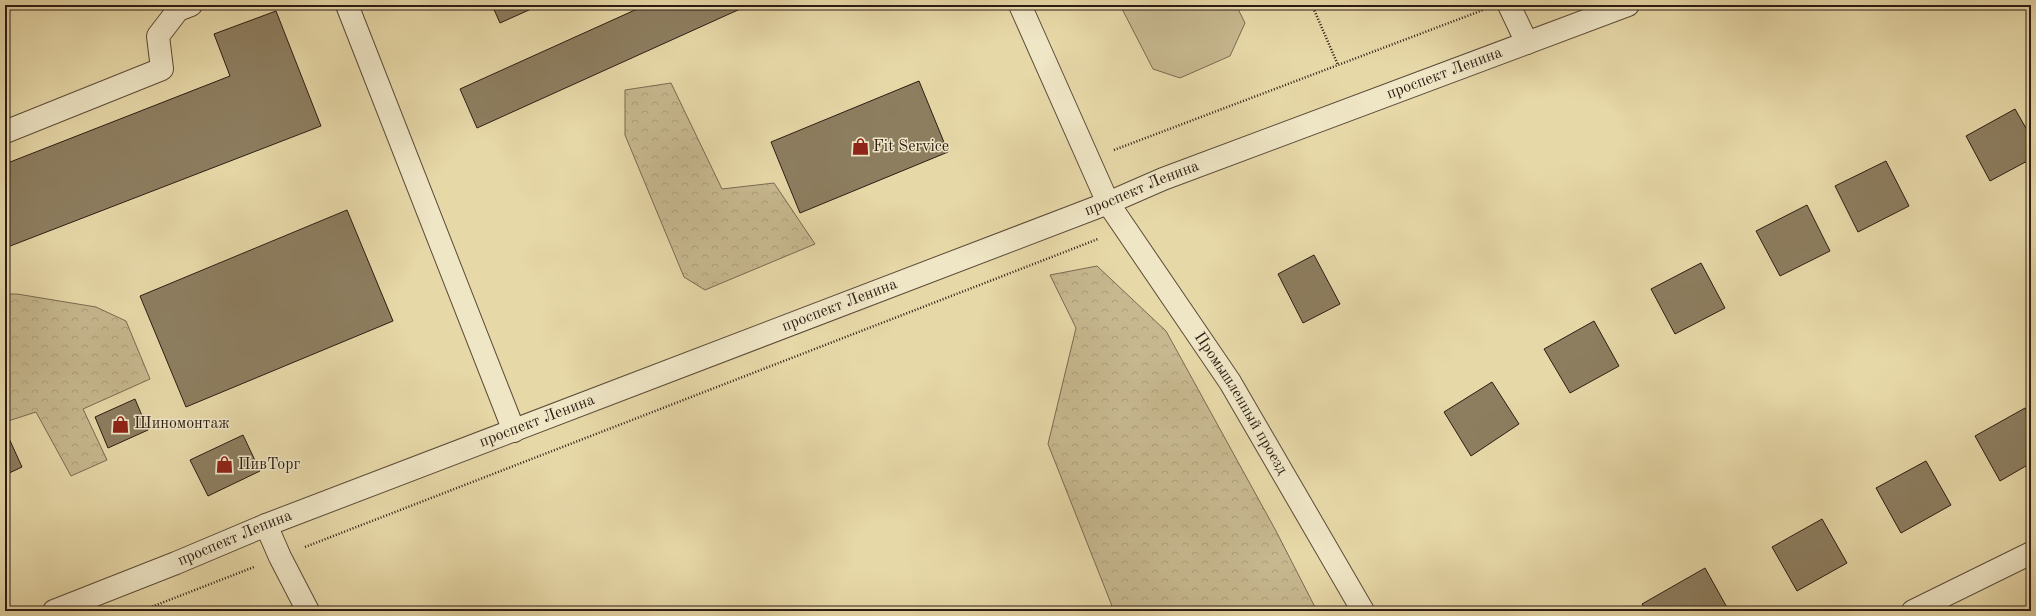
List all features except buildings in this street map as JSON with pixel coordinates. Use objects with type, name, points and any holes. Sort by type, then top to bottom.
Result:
[{"type":"street","points":[[5,132],[162,69],[158,36],[178,10],[191,5]]},
{"type":"street","points":[[347,5],[514,431]]},
{"type":"street","name":"Промышленный проезд","points":[[1020,5],[1108,203],[1230,382],[1363,611]]},
{"type":"street","name":"проспект Ленина","points":[[54,611],[176,563],[266,525],[1108,203],[1163,179],[1628,5]]},
{"type":"street","points":[[1500,6],[1527,44]]},
{"type":"street","points":[[266,525],[280,557],[308,611]]},
{"type":"street","points":[[1913,611],[2031,553]]},
{"type":"path","points":[[1312,5],[1338,66]]},
{"type":"path","points":[[1089,159],[1500,6]]},
{"type":"path","points":[[141,611],[1124,228]]},
{"type":"green space","points":[[1120,5],[1236,5],[1245,23],[1230,56],[1180,78],[1153,69]]},
{"type":"green space","points":[[671,83],[722,189],[774,183],[815,244],[705,290],[684,277],[625,135],[625,90]]},
{"type":"green space","points":[[1097,266],[1166,331],[1276,531],[1317,611],[1114,611],[1048,444],[1076,328],[1050,275]]},
{"type":"green space","points":[[5,294],[17,294],[96,307],[126,321],[150,379],[83,409],[107,460],[71,476],[36,412],[5,422]]},
{"type":"place","name":"Fit Service","points":[[860,147]]},
{"type":"place","name":"Шиномонтаж","points":[[121,424]]},
{"type":"place","name":"ПивТорг","points":[[225,465]]}]
